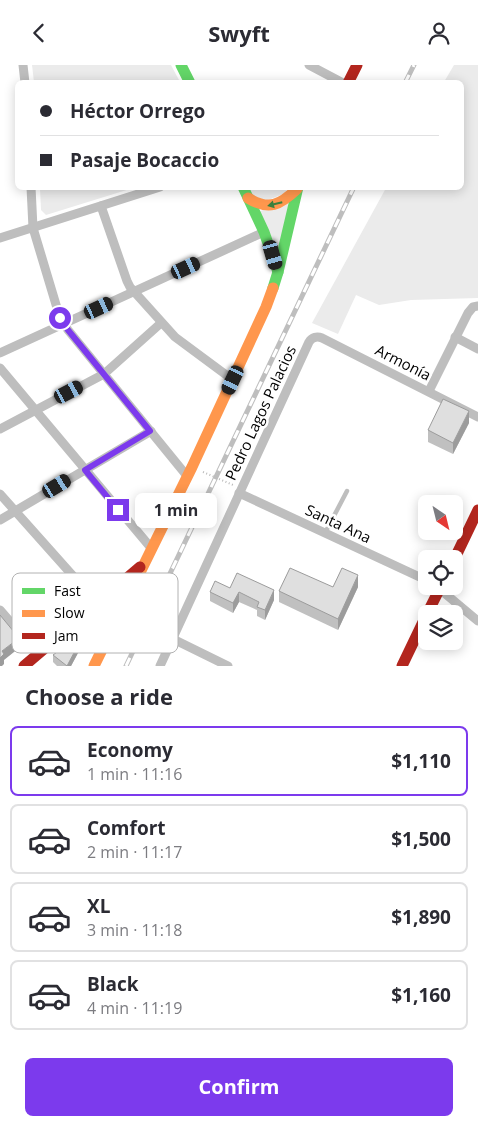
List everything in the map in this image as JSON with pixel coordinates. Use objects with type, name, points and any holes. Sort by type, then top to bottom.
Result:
[{"type":"main road","points":[[181,65],[188,80]]},
{"type":"main road","points":[[350,80],[357,65]]},
{"type":"main road","points":[[246,193],[263,205],[274,205],[285,201],[296,190]]},
{"type":"main road","points":[[140,573],[190,472],[266,307],[278,273],[298,190]]},
{"type":"main road","points":[[246,193],[264,232],[278,273]]},
{"type":"main road","points":[[459,550],[478,510]]},
{"type":"main road","points":[[134,573],[145,564]]},
{"type":"main road","points":[[402,666],[418,633]]},
{"type":"main road","points":[[94,666],[100,653]]},
{"type":"main road","points":[[24,666],[38,654]]},
{"type":"street","points":[[23,65],[25,80]]},
{"type":"street","points":[[309,65],[337,80]]},
{"type":"street","points":[[31,190],[33,228],[54,304],[63,324],[150,431],[190,472]]},
{"type":"street","points":[[0,238],[151,190]]},
{"type":"street","points":[[101,206],[127,281],[134,292],[161,323],[183,343],[233,380]]},
{"type":"street","points":[[0,353],[264,232]]},
{"type":"street","points":[[428,391],[468,313],[475,307]]},
{"type":"street","points":[[0,429],[104,374],[161,323]]},
{"type":"street","name":"Armonía","points":[[315,337],[322,338],[478,417]]},
{"type":"street","name":"Pedro Lagos Palacios","points":[[178,626],[309,342],[315,337]]},
{"type":"street","points":[[455,337],[478,349]]},
{"type":"street","points":[[0,368],[34,411],[152,549]]},
{"type":"street","points":[[0,520],[150,431]]},
{"type":"street","name":"Santa Ana","points":[[239,493],[418,576]]},
{"type":"street","points":[[0,494],[71,573]]},
{"type":"street","points":[[448,595],[478,621]]},
{"type":"street","points":[[0,610],[12,624]]},
{"type":"street","points":[[178,642],[228,666]]},
{"type":"street","name":"Pedro Lagos Palacios","points":[[160,666],[166,653]]},
{"type":"lane","points":[[325,533],[346,491]]},
{"type":"path","points":[[190,472],[230,483],[239,493]]},
{"type":"shaded area","points":[[32,65],[171,65],[179,80],[34,80]]},
{"type":"shaded area","points":[[454,65],[478,65],[478,298],[411,300],[379,305],[356,295],[338,334],[312,323],[385,190],[464,190],[464,80],[445,80]]},
{"type":"shaded area","points":[[40,190],[127,190],[46,215],[41,210]]},
{"type":"shaded area","points":[[246,190],[287,190],[283,194],[261,203]]},
{"type":"shaded area","points":[[289,202],[279,252],[275,249],[260,211]]},
{"type":"building","points":[[443,399],[469,411],[453,443],[428,430]]},
{"type":"building","points":[[290,568],[333,587],[342,568],[358,575],[338,619],[279,591]]},
{"type":"building","points":[[237,573],[274,590],[265,610],[257,607],[259,602],[239,592],[233,603],[210,592],[215,581],[230,588]]},
{"type":"building","points":[[0,615],[12,630],[12,643],[2,651],[4,654],[0,658]]},
{"type":"building","points":[[56,653],[74,653],[67,666],[53,655]]},
{"type":"railway","points":[[406,80],[414,65]]},
{"type":"railway","points":[[170,573],[353,190]]},
{"type":"railway","points":[[126,666],[132,653]]},
{"type":"traffic: fast","points":[[181,65],[188,80]]},
{"type":"traffic: fast","points":[[244,190],[264,232],[278,272]]},
{"type":"traffic: fast","points":[[273,288],[297,190]]},
{"type":"traffic: slow","points":[[248,198],[262,204],[274,204],[285,199],[296,190]]},
{"type":"traffic: slow","points":[[140,573],[192,467],[273,288]]},
{"type":"traffic: slow","points":[[94,666],[100,653]]},
{"type":"traffic: jam","points":[[350,80],[357,65]]},
{"type":"traffic: jam","points":[[459,550],[478,510]]},
{"type":"traffic: jam","points":[[133,573],[140,567]]},
{"type":"traffic: jam","points":[[432,605],[436,595]]},
{"type":"traffic: jam","points":[[402,666],[418,633]]},
{"type":"traffic: jam","points":[[24,666],[39,653]]},
{"type":"route","points":[[60,318],[150,431],[85,470],[118,510]]}]
